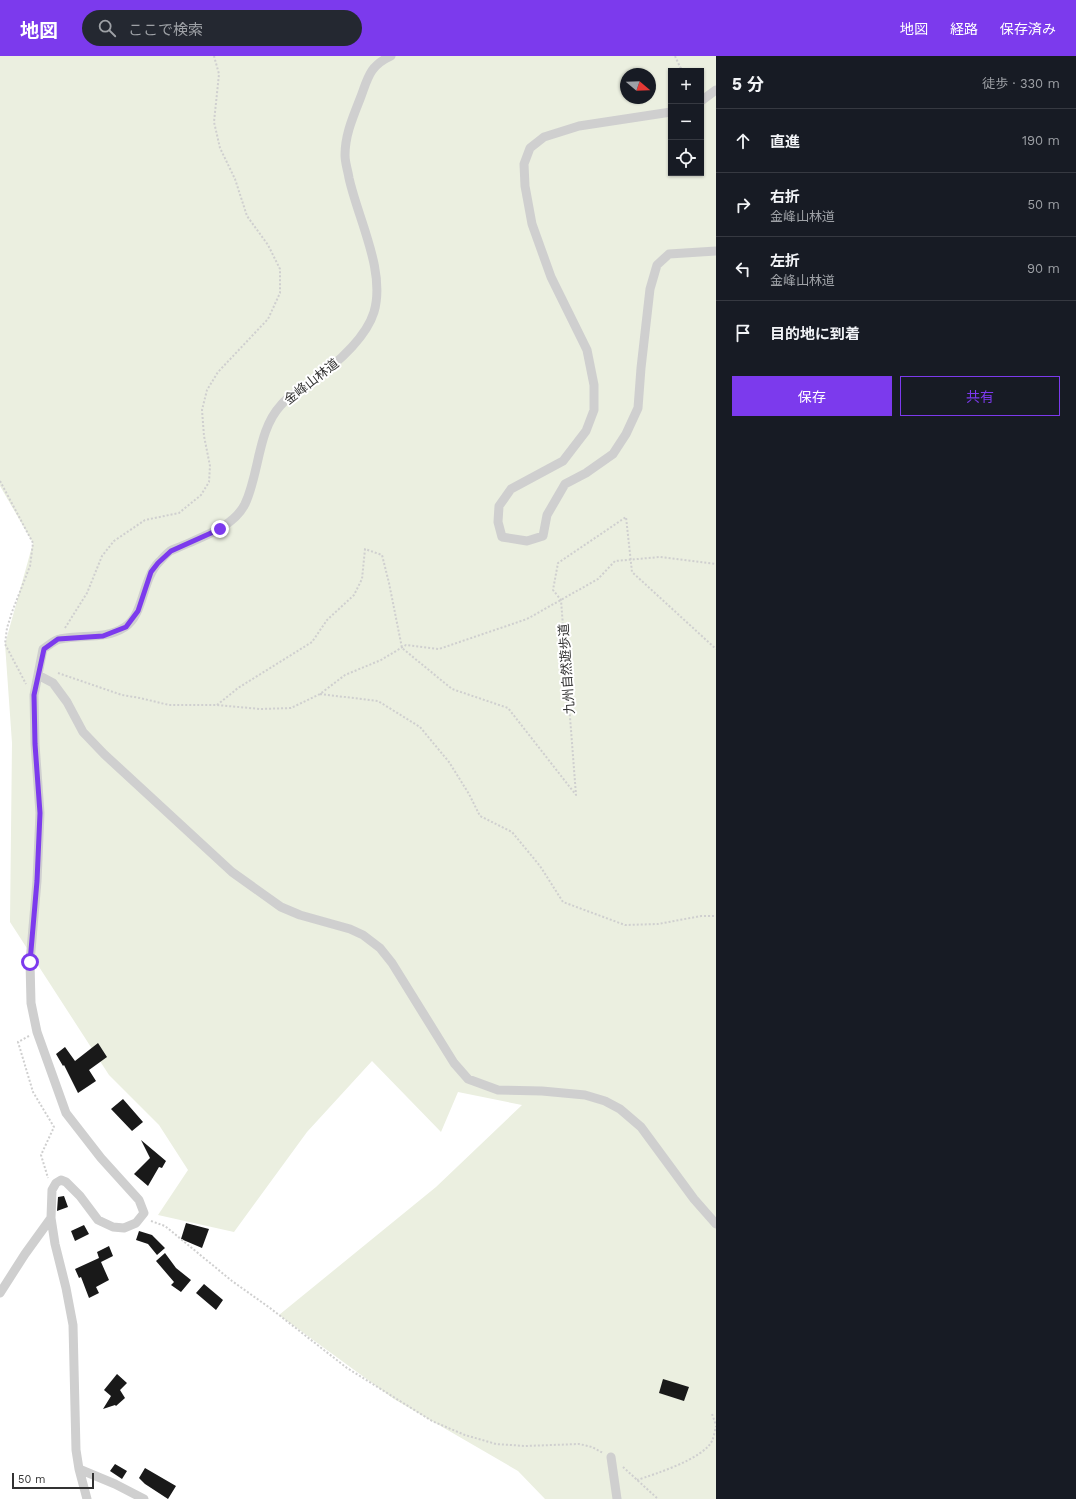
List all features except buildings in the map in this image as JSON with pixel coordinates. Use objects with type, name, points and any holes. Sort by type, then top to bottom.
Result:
[{"type":"street","name":"金峰山林道","points":[[58,639],[103,636],[126,627],[138,611],[151,572],[171,551],[220,529],[238,514],[245,504],[271,417],[282,403],[324,373],[349,350],[362,335],[374,313],[378,292],[376,273],[351,186],[345,157],[346,137],[368,77],[378,62],[391,56]]},
{"type":"street","points":[[704,99],[716,90]]},
{"type":"street","points":[[668,112],[579,126],[544,137],[530,148],[524,164],[525,186],[532,224],[551,277],[587,350],[594,385],[594,410],[586,431],[563,461],[511,489],[499,506],[498,522],[502,537],[527,541],[543,536],[547,515],[565,484],[586,473],[613,454],[626,434],[638,408],[640,368],[650,289],[657,265],[669,254],[716,252]]},
{"type":"street","points":[[58,639],[44,649],[34,695],[35,744],[40,813],[37,881],[30,962],[31,1003],[37,1032],[66,1113],[101,1158],[138,1200],[144,1213],[136,1223],[124,1228],[113,1227],[98,1220],[80,1196],[66,1182],[61,1180],[56,1183],[52,1190],[52,1218],[55,1244],[73,1325],[76,1450],[79,1469],[87,1499]]},
{"type":"street","points":[[39,671],[54,683],[67,702],[82,732],[232,872],[281,907],[300,915],[350,928],[364,935],[380,948],[392,963],[454,1063],[468,1079],[498,1090],[542,1091],[585,1095],[605,1101],[620,1109],[641,1127],[700,1206],[716,1224]]},
{"type":"street","points":[[0,1293],[24,1254],[52,1218]]},
{"type":"street","points":[[611,1456],[616,1499]]},
{"type":"street","points":[[79,1469],[115,1484],[144,1499]]},
{"type":"path","points":[[58,639],[87,593],[102,556],[114,541],[145,520],[179,512],[201,495],[209,482],[210,466],[204,436],[202,410],[207,390],[218,372],[268,319],[280,293],[280,269],[268,245],[247,216],[235,179],[220,148],[214,122],[219,74],[214,56]]},
{"type":"path","points":[[675,56],[681,68]]},
{"type":"path","points":[[0,481],[33,543],[30,566],[12,612],[5,644],[21,676],[34,695]]},
{"type":"path","name":"九州自然遊歩道","points":[[217,705],[238,688],[312,642],[327,620],[354,595],[362,579],[365,549],[382,555],[402,648],[452,689],[508,708],[576,795],[561,600],[553,590],[558,563],[626,517],[632,572],[716,648]]},
{"type":"path","points":[[39,671],[122,695],[169,705],[217,705],[260,709],[290,708],[320,694],[345,675],[381,660],[406,645],[439,650],[527,619],[598,579],[615,561],[660,557],[716,564]]},
{"type":"path","points":[[320,694],[378,701],[420,727],[449,762],[469,794],[480,816],[512,832],[540,866],[563,902],[625,925],[658,924],[701,916],[716,916]]},
{"type":"path","points":[[37,1032],[18,1042],[33,1092],[54,1127],[41,1155],[52,1190]]},
{"type":"path","points":[[144,1213],[145,1219],[165,1226],[232,1281],[270,1308],[347,1368],[432,1421],[465,1436],[496,1444],[524,1446],[579,1444],[592,1447],[611,1456],[658,1499]]},
{"type":"path","points":[[637,1480],[666,1470],[700,1454],[712,1442],[716,1425],[712,1414]]},
{"type":"shaded area","points":[[0,56],[716,56],[716,1499],[545,1499],[518,1471],[394,1399],[279,1315],[436,1187],[522,1105],[458,1092],[441,1132],[372,1061],[307,1132],[234,1232],[158,1215],[188,1170],[159,1125],[109,1075],[10,922],[12,743],[5,644],[33,543],[0,486]]},
{"type":"route","points":[[30,962],[37,881],[40,813],[35,744],[34,695],[44,649],[58,639],[103,636],[126,627],[138,611],[151,572],[158,563],[171,551],[220,529]]}]
